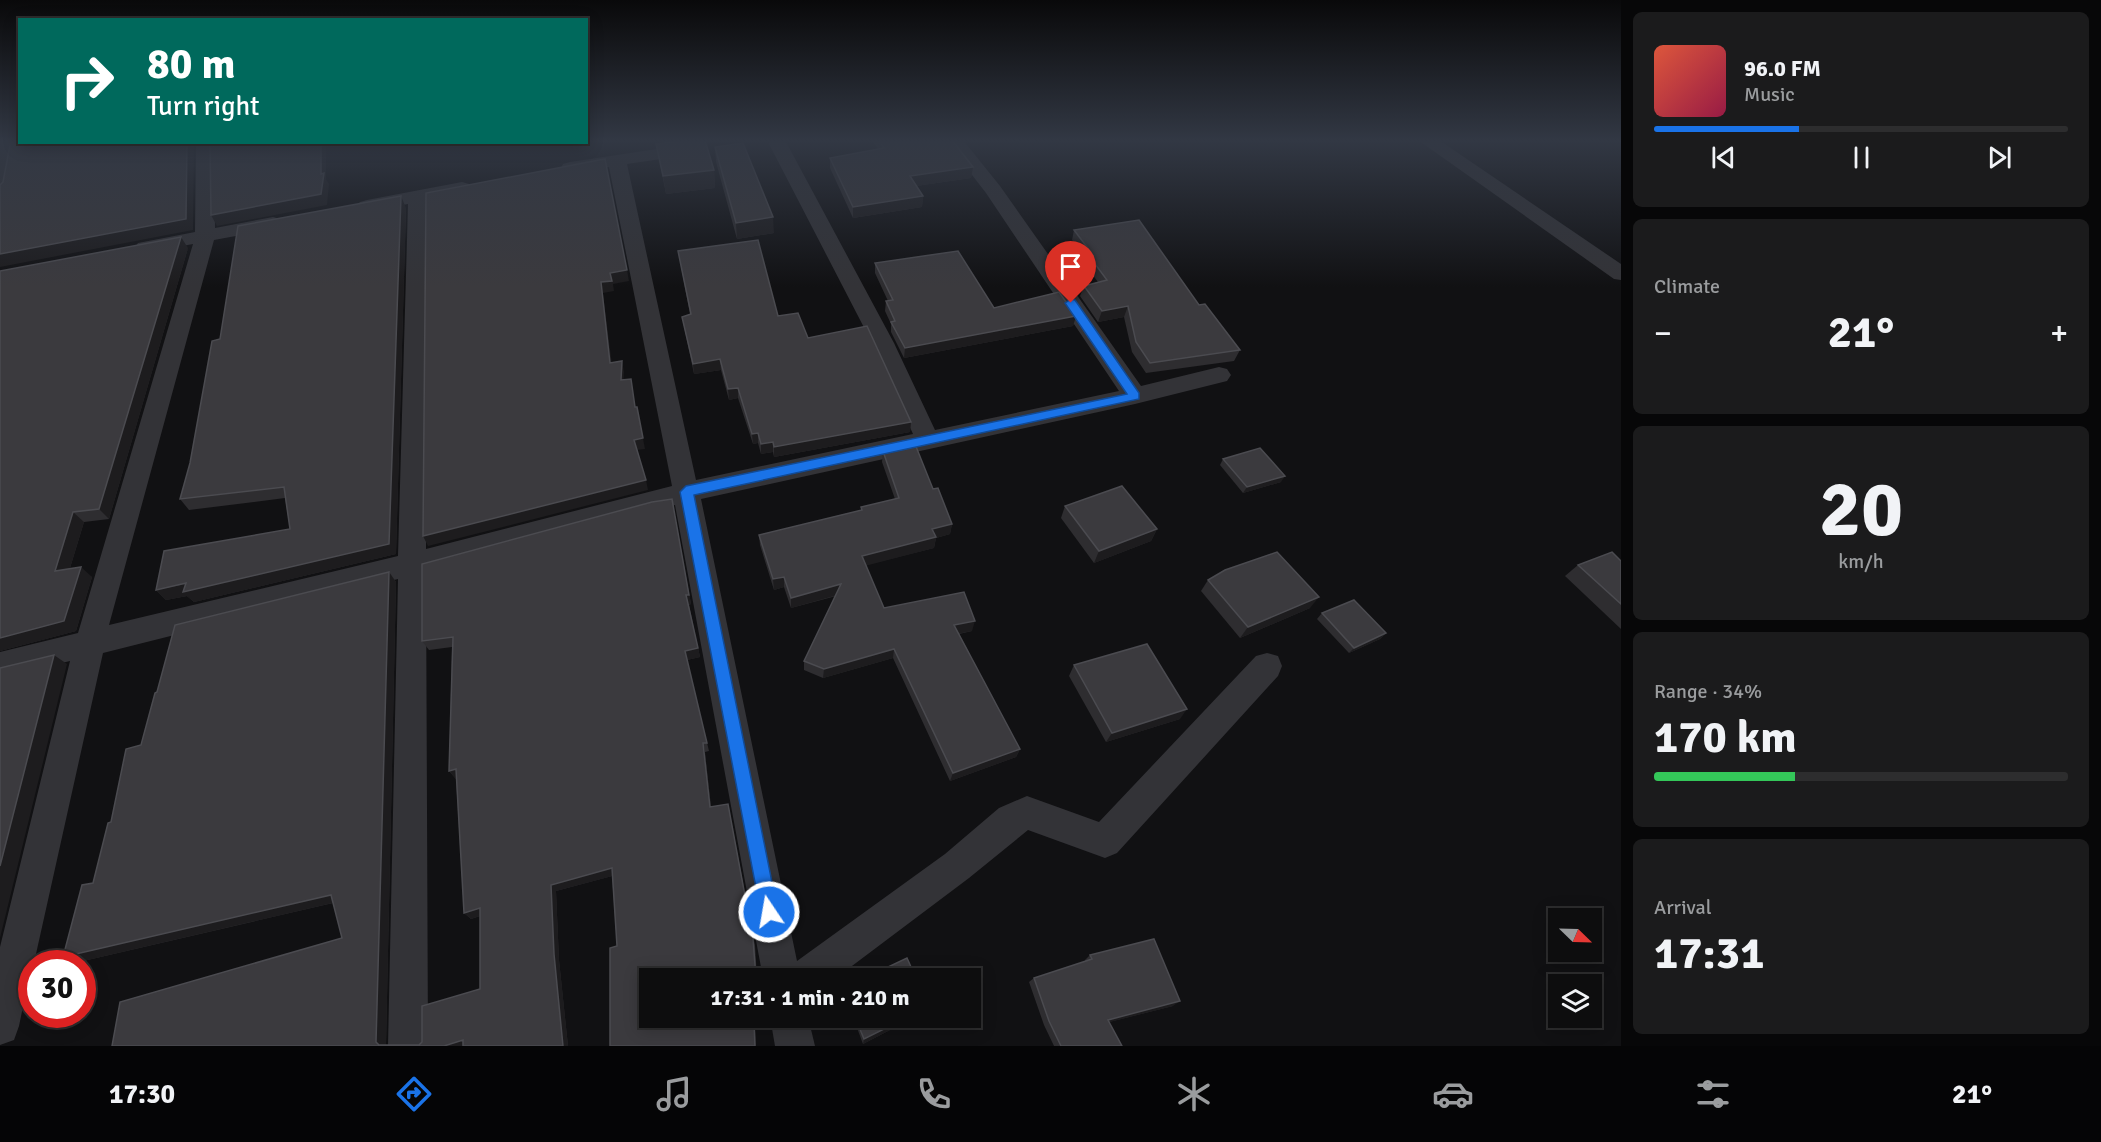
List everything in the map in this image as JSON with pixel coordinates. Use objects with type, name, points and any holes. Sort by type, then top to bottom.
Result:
[{"type":"street","points":[[0,1026],[90,642],[205,236],[205,189]]},
{"type":"street","points":[[342,210],[456,189]]},
{"type":"street","points":[[623,189],[686,492],[780,968]]},
{"type":"street","points":[[803,189],[884,343],[928,441]]},
{"type":"street","points":[[992,189],[1135,396]]},
{"type":"street","points":[[1498,189],[1621,274]]},
{"type":"street","points":[[408,1046],[417,196]]},
{"type":"street","points":[[127,250],[296,219]]},
{"type":"street","points":[[0,665],[412,564],[686,492],[1135,396],[1219,375]]},
{"type":"street","points":[[819,968],[957,866],[1011,820],[1027,813],[1105,841],[1267,666]]},
{"type":"street","points":[[791,1028],[795,1046]]},
{"type":"building","points":[[0,189],[186,189],[186,219],[0,254]]},
{"type":"building","points":[[211,189],[322,189],[321,194],[211,215]]},
{"type":"building","points":[[448,189],[611,189],[627,270],[610,273],[612,281],[601,282],[610,363],[622,361],[621,380],[631,379],[643,438],[634,440],[646,480],[423,536],[426,193]]},
{"type":"building","points":[[727,189],[762,189],[773,217],[736,223]]},
{"type":"building","points":[[844,189],[918,189],[923,196],[853,207]]},
{"type":"building","points":[[401,196],[389,544],[183,592],[186,583],[156,590],[164,551],[290,529],[284,487],[180,499],[190,463],[212,341],[220,339],[238,226]]},
{"type":"building","points":[[1139,220],[1199,305],[1205,304],[1240,350],[1150,363],[1136,342],[1128,306],[1102,311],[1084,286],[1107,280],[1089,256],[1093,255],[1074,230]]},
{"type":"building","points":[[181,237],[99,509],[73,512],[55,571],[81,567],[64,621],[0,638],[0,271]]},
{"type":"building","points":[[758,240],[778,316],[798,313],[808,338],[867,326],[911,422],[774,447],[773,442],[761,444],[758,433],[752,434],[738,388],[728,389],[720,359],[693,364],[682,317],[691,314],[678,251]]},
{"type":"building","points":[[958,251],[994,308],[1059,292],[1076,316],[905,348],[891,322],[895,321],[886,301],[893,300],[875,263]]},
{"type":"building","points":[[915,444],[933,489],[938,488],[952,524],[932,529],[936,537],[862,556],[884,608],[964,592],[975,621],[954,625],[1020,749],[953,773],[894,649],[824,669],[804,661],[841,584],[791,598],[784,577],[773,579],[759,535],[862,510],[861,507],[899,498],[883,451]]},
{"type":"building","points":[[1260,448],[1285,476],[1247,487],[1223,459]]},
{"type":"building","points":[[1122,486],[1157,529],[1099,551],[1065,506]]},
{"type":"building","points":[[672,499],[689,595],[686,595],[698,648],[685,651],[707,743],[703,743],[710,807],[728,804],[753,939],[755,968],[639,968],[639,1028],[754,1028],[755,1046],[610,1046],[610,948],[617,946],[612,868],[551,885],[554,954],[563,1046],[463,1046],[463,1040],[444,1046],[112,1046],[120,1002],[342,938],[331,895],[93,950],[65,950],[82,885],[93,883],[108,823],[111,822],[126,749],[141,745],[175,625],[389,572],[376,1042],[379,1045],[419,1045],[422,1042],[422,1006],[480,989],[480,908],[464,913],[456,769],[449,771],[453,637],[422,641],[422,564],[652,502]]},
{"type":"building","points":[[1277,552],[1319,597],[1248,627],[1208,580],[1225,570]]},
{"type":"building","points":[[1612,552],[1621,561],[1621,604],[1578,565]]},
{"type":"building","points":[[1354,600],[1386,633],[1354,648],[1322,613]]},
{"type":"building","points":[[1147,644],[1187,709],[1112,733],[1074,665]]},
{"type":"building","points":[[54,655],[0,866],[0,668]]},
{"type":"building","points":[[1154,939],[1180,1001],[1108,1020],[1122,1046],[1061,1046],[1049,1021],[1034,978],[1092,959],[1090,955]]},
{"type":"building","points":[[907,958],[912,968],[886,968]]},
{"type":"building","points":[[860,1028],[886,1028],[864,1039]]},
{"type":"route","points":[[769,912],[686,492],[1135,396],[1071,303]]}]
